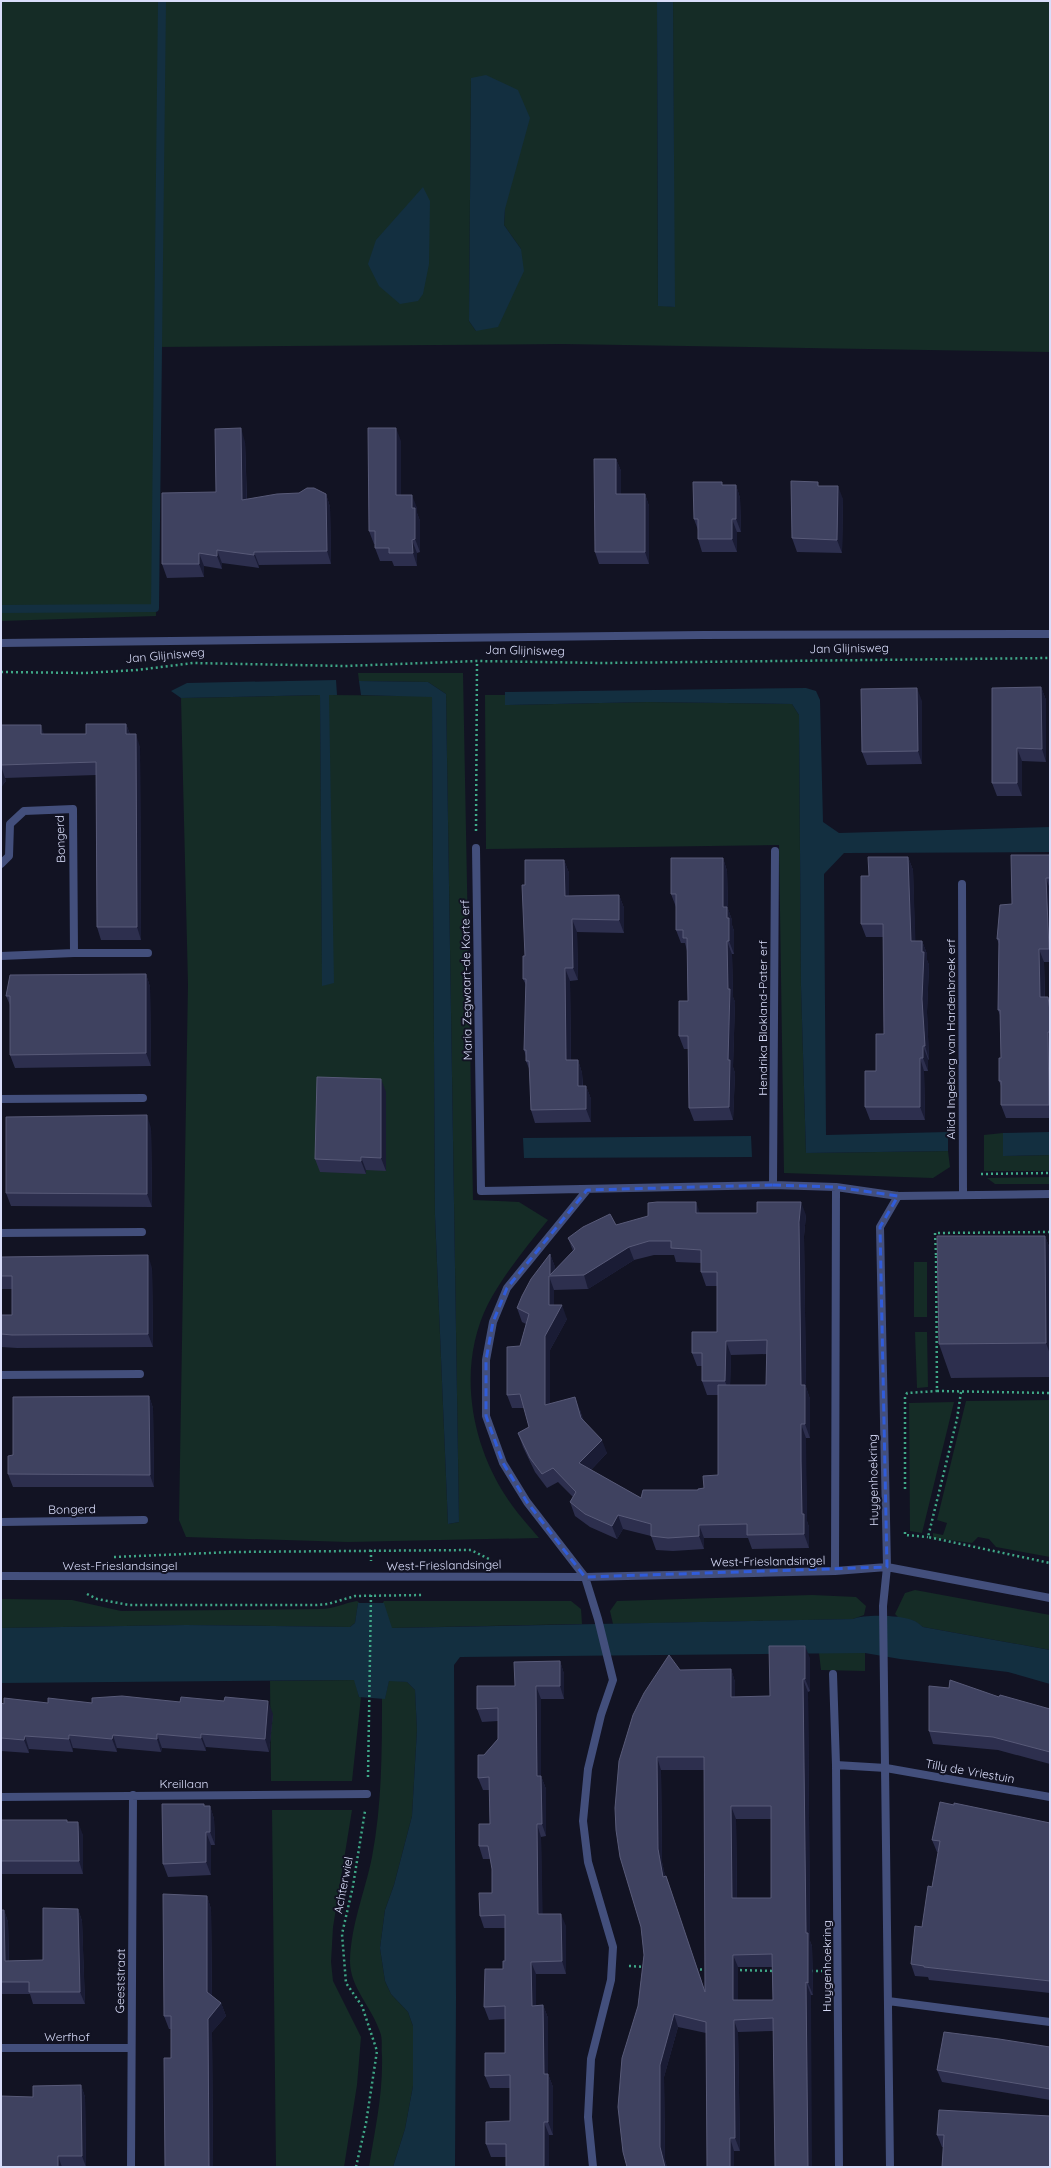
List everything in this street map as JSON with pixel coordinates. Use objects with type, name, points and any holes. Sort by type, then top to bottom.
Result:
[{"type":"street","name":"Jan Glijnisweg","points":[[1,643],[703,635],[1050,634]]},
{"type":"street","name":"Bongerd","points":[[1,864],[9,856],[10,824],[24,811],[73,809],[74,954]]},
{"type":"street","name":"Maria Zegwaart-de Korte erf","points":[[476,848],[481,1191],[587,1190]]},
{"type":"street","name":"Hendrika Blokland-Pater erf","points":[[774,1185],[775,851]]},
{"type":"street","name":"Alida Ingeborg van Hardenbroek erf","points":[[962,884],[963,1194]]},
{"type":"street","points":[[1,956],[148,952]]},
{"type":"street","points":[[1,1099],[143,1098]]},
{"type":"street","points":[[593,2167],[588,2117],[591,2059],[611,1980],[613,1947],[588,1862],[583,1821],[588,1769],[601,1715],[613,1680],[598,1619],[585,1577],[527,1502],[504,1463],[486,1416],[486,1360],[493,1322],[507,1288],[587,1190],[774,1185],[836,1187],[898,1196],[1050,1194]]},
{"type":"street","points":[[835,1571],[836,1187]]},
{"type":"street","name":"Huygenhoekring","points":[[890,2167],[885,1658],[883,1606],[887,1567],[880,1227],[898,1196]]},
{"type":"street","points":[[1,1234],[142,1232]]},
{"type":"street","points":[[1,1375],[140,1374]]},
{"type":"street","name":"Bongerd","points":[[1,1522],[144,1520]]},
{"type":"street","name":"West-Frieslandsingel","points":[[1,1576],[585,1577],[835,1571],[887,1567],[1050,1598]]},
{"type":"street","name":"Huygenhoekring","points":[[833,1674],[836,1765],[839,2167]]},
{"type":"street","points":[[836,1765],[886,1768]]},
{"type":"street","name":"Tilly de Vriestuin","points":[[886,1768],[1050,1797]]},
{"type":"street","name":"Kreillaan","points":[[1,1797],[133,1795],[314,1796],[367,1794]]},
{"type":"street","name":"Geeststraat","points":[[131,2167],[133,1795]]},
{"type":"street","points":[[888,2002],[1050,2022]]},
{"type":"street","name":"Werfhof","points":[[2,2048],[131,2048]]},
{"type":"path","name":"Jan Glijnisweg","points":[[1,672],[100,672],[137,670],[193,663],[345,666],[477,661],[602,663],[1050,658]]},
{"type":"path","points":[[476,848],[477,661]]},
{"type":"path","points":[[963,1174],[1050,1173]]},
{"type":"path","points":[[938,1391],[935,1233],[1050,1232]]},
{"type":"path","points":[[936,1255],[944,1255]]},
{"type":"path","points":[[905,1495],[905,1397],[907,1393],[938,1391],[1050,1393]]},
{"type":"path","points":[[928,1537],[958,1419],[961,1392]]},
{"type":"path","points":[[905,1527],[905,1535],[928,1537],[1050,1563]]},
{"type":"path","points":[[112,1558],[128,1555],[234,1552],[471,1550],[494,1561],[511,1576]]},
{"type":"path","name":"Achterwiel","points":[[83,1592],[97,1599],[129,1605],[316,1605],[328,1604],[355,1596],[371,1597],[367,1794],[353,1886],[342,1934],[346,1983],[362,2006],[377,2051],[366,2123],[356,2167]]},
{"type":"path","points":[[612,1966],[652,1967]]},
{"type":"path","points":[[691,1969],[715,1970]]},
{"type":"path","points":[[730,1970],[784,1971]]},
{"type":"path","points":[[807,1971],[838,1972]]},
{"type":"highlighted area","points":[[773,1185],[836,1187],[898,1196],[880,1227],[887,1567],[585,1577],[527,1502],[503,1463],[486,1416],[486,1360],[493,1322],[507,1288],[587,1190]]},
{"type":"green space","points":[[1,1],[657,1],[658,305],[674,307],[673,1],[1050,1],[1050,352],[562,344],[155,347],[156,616],[1,621]],"holes":[[[471,78],[505,209],[504,225],[521,249],[476,331],[469,321]]]},
{"type":"green space","points":[[358,673],[463,673],[473,1200],[519,1202],[548,1220],[508,1271],[488,1304],[478,1328],[473,1353],[471,1378],[472,1403],[484,1453],[494,1476],[507,1498],[539,1538],[348,1542],[186,1537],[179,1520],[188,984],[181,698],[320,695],[322,966],[329,695],[432,696],[435,1215],[448,1524],[459,1522],[446,694],[428,682],[359,681]]},
{"type":"green space","points":[[485,695],[505,695],[506,705],[647,702],[792,704],[799,715],[801,986],[806,1153],[948,1151],[950,1167],[933,1178],[784,1173],[779,845],[486,849]]},
{"type":"green space","points":[[1003,1133],[1003,1156],[1050,1155],[1050,1171],[984,1171],[984,1135]]},
{"type":"green space","points":[[1050,1177],[1050,1184],[995,1184],[987,1178]]},
{"type":"green space","points":[[914,1262],[927,1262],[927,1317],[914,1317]]},
{"type":"green space","points":[[915,1332],[927,1332],[928,1387],[917,1388]]},
{"type":"green space","points":[[1050,1400],[1050,1557],[996,1547],[989,1539],[978,1537],[972,1543],[933,1538],[933,1533],[943,1535],[947,1523],[937,1520],[966,1401]]},
{"type":"green space","points":[[954,1402],[922,1533],[910,1531],[909,1403]]},
{"type":"green space","points":[[915,1590],[1050,1615],[1050,1650],[923,1627],[914,1621],[899,1618],[895,1614],[905,1593]]},
{"type":"green space","points":[[812,1595],[856,1597],[866,1606],[864,1615],[853,1619],[613,1624],[610,1611],[617,1601]]},
{"type":"green space","points":[[1,1599],[72,1600],[121,1611],[321,1609],[357,1601],[361,1604],[358,1604],[355,1623],[350,1627],[186,1625],[1,1628]]},
{"type":"green space","points":[[384,1601],[571,1601],[581,1609],[582,1624],[391,1628],[382,1604]]},
{"type":"green space","points":[[819,1653],[865,1653],[865,1671],[821,1670]]},
{"type":"green space","points":[[355,1680],[359,1697],[361,1697],[352,1781],[271,1781],[270,1681]]},
{"type":"green space","points":[[389,1680],[407,1682],[415,1690],[417,1730],[412,1816],[394,1885],[385,1910],[380,1948],[385,1981],[391,1994],[408,2012],[413,2026],[413,2086],[405,2129],[393,2167],[369,2167],[380,2098],[382,2070],[381,2038],[372,2014],[357,1989],[351,1971],[350,1961],[353,1934],[372,1857],[378,1818],[381,1778],[382,1698],[385,1698]]},
{"type":"green space","points":[[272,1810],[352,1810],[333,1927],[331,1962],[333,1981],[361,2037],[357,2085],[344,2167],[276,2167]]},
{"type":"water","points":[[657,1],[673,1],[675,307],[658,306]]},
{"type":"water","points":[[486,75],[518,90],[530,118],[505,209],[504,225],[521,249],[524,271],[498,327],[476,331],[469,321],[471,78]]},
{"type":"water","points":[[423,187],[430,201],[429,264],[423,294],[418,301],[400,304],[379,286],[368,264],[376,240]]},
{"type":"water","points":[[336,680],[337,695],[329,695],[334,983],[322,986],[320,695],[181,698],[171,691],[187,683]]},
{"type":"water","points":[[359,681],[428,682],[446,694],[459,1522],[448,1524],[435,1215],[432,697],[361,695]]},
{"type":"water","points":[[806,688],[816,691],[820,700],[823,822],[839,833],[1050,827],[1050,852],[844,853],[824,874],[826,1135],[948,1132],[948,1151],[806,1153],[801,986],[799,715],[792,704],[647,702],[505,705],[505,692]]},
{"type":"water","points":[[1050,1132],[1050,1155],[1003,1156],[1003,1133]]},
{"type":"water","points":[[751,1136],[752,1157],[524,1158],[523,1138]]},
{"type":"water","points":[[358,1603],[384,1603],[392,1628],[853,1619],[865,1616],[891,1616],[913,1620],[923,1627],[1050,1650],[1050,1684],[1008,1672],[900,1659],[865,1653],[460,1657],[454,1665],[456,1997],[455,2167],[393,2167],[405,2129],[413,2086],[413,2026],[408,2012],[391,1994],[385,1981],[380,1948],[385,1910],[394,1885],[412,1816],[417,1730],[415,1690],[407,1682],[389,1681],[385,1699],[359,1697],[354,1680],[1,1683],[1,1628],[186,1625],[350,1627],[355,1623]]},
{"type":"building","points":[[241,428],[242,500],[277,494],[299,493],[307,488],[314,488],[326,494],[327,551],[254,552],[254,555],[217,550],[217,556],[199,553],[199,564],[162,564],[162,493],[216,492],[215,429]]},
{"type":"building","points":[[368,428],[396,428],[396,495],[412,495],[412,508],[415,508],[415,539],[412,540],[413,553],[389,553],[389,548],[375,548],[375,531],[369,531]]},
{"type":"building","points":[[594,459],[616,459],[616,494],[645,494],[645,552],[595,552]]},
{"type":"building","points":[[791,481],[818,482],[818,486],[838,486],[837,540],[792,538]]},
{"type":"building","points":[[693,482],[722,482],[722,485],[736,485],[736,519],[732,519],[732,539],[698,539],[698,519],[694,519]]},
{"type":"building","points":[[1041,687],[1042,749],[1017,748],[1017,783],[992,783],[992,688]]},
{"type":"building","points":[[917,688],[918,751],[862,752],[861,689]]},
{"type":"building","points":[[86,724],[126,724],[126,734],[136,734],[137,927],[97,927],[96,762],[1,765],[1,725],[41,725],[41,734],[86,734]]},
{"type":"building","points":[[1011,855],[1050,855],[1050,878],[1046,878],[1049,949],[1039,949],[1040,997],[1048,997],[1050,1011],[1050,1032],[1048,1032],[1049,1105],[1001,1105],[1001,1081],[999,1081],[999,1058],[1001,1058],[1000,1010],[998,1010],[999,939],[997,939],[1000,905],[1012,904]]},
{"type":"building","points":[[868,857],[908,857],[911,941],[922,941],[922,952],[924,952],[922,999],[925,1046],[923,1046],[923,1058],[920,1058],[920,1107],[865,1107],[865,1071],[876,1071],[876,1034],[884,1034],[883,924],[861,924],[861,876],[869,876]]},
{"type":"building","points":[[671,858],[723,858],[723,907],[727,907],[727,918],[729,918],[729,941],[727,941],[728,989],[730,989],[728,1060],[730,1060],[729,1107],[689,1108],[688,1036],[679,1036],[679,1001],[688,1001],[687,938],[683,938],[683,930],[676,930],[676,894],[671,894]]},
{"type":"building","points":[[525,860],[564,860],[565,896],[619,895],[619,920],[572,919],[573,968],[565,968],[566,1060],[578,1060],[578,1086],[586,1086],[586,1109],[531,1110],[529,1061],[526,1061],[526,1050],[524,1050],[526,979],[523,979],[523,956],[525,956],[522,885],[525,885]]},
{"type":"building","points":[[146,974],[146,1053],[10,1055],[10,996],[6,996],[10,975]]},
{"type":"building","points":[[317,1077],[381,1079],[381,1158],[361,1157],[361,1161],[315,1159]]},
{"type":"building","points":[[147,1115],[147,1194],[6,1193],[6,1117]]},
{"type":"building","points":[[696,1202],[696,1213],[757,1213],[757,1202],[801,1202],[799,1222],[801,1385],[805,1385],[805,1424],[801,1424],[802,1514],[804,1514],[804,1534],[747,1535],[747,1524],[699,1525],[699,1536],[668,1538],[651,1536],[651,1524],[618,1515],[612,1526],[585,1514],[570,1502],[576,1492],[553,1468],[542,1474],[530,1458],[518,1433],[529,1427],[520,1394],[507,1395],[507,1347],[520,1346],[529,1314],[517,1308],[531,1279],[550,1254],[550,1275],[575,1249],[568,1238],[583,1227],[610,1214],[616,1225],[648,1216],[648,1203]],"holes":[[[649,1241],[671,1241],[671,1248],[701,1250],[701,1272],[717,1272],[717,1332],[692,1332],[692,1353],[702,1353],[702,1381],[725,1381],[726,1341],[767,1340],[766,1385],[718,1385],[718,1475],[703,1476],[704,1488],[698,1490],[643,1490],[641,1498],[579,1463],[602,1440],[581,1418],[575,1397],[545,1405],[545,1336],[562,1305],[549,1305],[549,1276],[584,1275],[629,1247]]]},
{"type":"building","points":[[937,1236],[1045,1236],[1046,1343],[939,1344]]},
{"type":"building","points":[[148,1255],[148,1334],[1,1334],[1,1315],[12,1315],[12,1276],[1,1276],[1,1257]]},
{"type":"building","points":[[149,1396],[150,1475],[8,1474],[8,1456],[13,1455],[13,1397]]},
{"type":"building","points":[[769,1646],[805,1646],[805,1679],[803,1679],[806,1933],[808,1933],[808,1983],[806,1982],[808,2167],[775,2167],[773,2018],[734,2020],[735,2138],[730,2138],[730,2167],[707,2167],[706,2022],[674,2014],[660,2065],[660,2147],[665,2167],[627,2167],[623,2152],[618,2107],[622,2058],[638,2006],[644,1955],[641,1927],[620,1857],[616,1830],[615,1808],[619,1761],[633,1715],[644,1693],[669,1655],[680,1670],[731,1669],[731,1697],[770,1696]],"holes":[[[657,1757],[704,1757],[705,1992],[666,1876],[663,1877],[658,1849]],[[731,1806],[771,1806],[771,1898],[732,1898]],[[772,1954],[773,2000],[733,2000],[733,1955]]]},
{"type":"building","points":[[560,1661],[560,1686],[536,1686],[537,1776],[541,1776],[542,1824],[537,1824],[538,1914],[561,1914],[562,1961],[531,1962],[532,2006],[543,2005],[544,2074],[548,2074],[548,2122],[544,2122],[544,2167],[506,2167],[506,2144],[486,2144],[486,2122],[510,2121],[510,2075],[485,2076],[485,2053],[505,2053],[505,2006],[484,2007],[485,1969],[503,1969],[503,1961],[505,1961],[505,1915],[480,1916],[479,1893],[492,1893],[492,1869],[488,1846],[479,1846],[479,1824],[490,1824],[489,1777],[478,1778],[478,1755],[484,1755],[498,1739],[498,1708],[477,1709],[477,1686],[515,1686],[514,1662]]},
{"type":"building","points":[[950,1680],[999,1697],[1000,1695],[1050,1709],[1050,1752],[993,1737],[929,1731],[929,1686],[949,1688]]},
{"type":"building","points":[[122,1696],[180,1702],[181,1697],[224,1701],[225,1697],[268,1701],[265,1739],[201,1734],[201,1738],[157,1734],[157,1739],[113,1735],[112,1739],[69,1735],[69,1739],[25,1736],[24,1740],[1,1738],[1,1703],[4,1704],[4,1698],[48,1703],[48,1698],[92,1703],[92,1698]]},
{"type":"building","points":[[940,1802],[954,1805],[954,1803],[1050,1823],[1050,1981],[924,1967],[911,1964],[915,1926],[922,1927],[928,1886],[932,1887],[940,1841],[932,1840]]},
{"type":"building","points":[[162,1804],[204,1804],[204,1806],[210,1806],[210,1832],[206,1832],[206,1862],[163,1864]]},
{"type":"building","points":[[1,1820],[67,1820],[67,1822],[78,1822],[79,1861],[1,1861]]},
{"type":"building","points":[[163,1894],[207,1896],[207,1992],[221,2003],[208,2019],[209,2167],[165,2167],[164,2058],[171,2058],[171,2016],[164,2016]]},
{"type":"building","points":[[43,1908],[78,1909],[80,1992],[29,1992],[29,1982],[1,1982],[1,1910],[4,1910],[5,1961],[43,1960]]},
{"type":"building","points":[[944,2032],[1050,2047],[1050,2089],[937,2070]]},
{"type":"building","points":[[81,2085],[82,2156],[58,2156],[58,2167],[1,2167],[1,2096],[33,2097],[33,2086]]},
{"type":"building","points":[[939,2110],[1050,2116],[1050,2167],[942,2167],[944,2135],[937,2135]]},
{"type":"waterway","points":[[1,609],[155,608],[162,1]]}]
